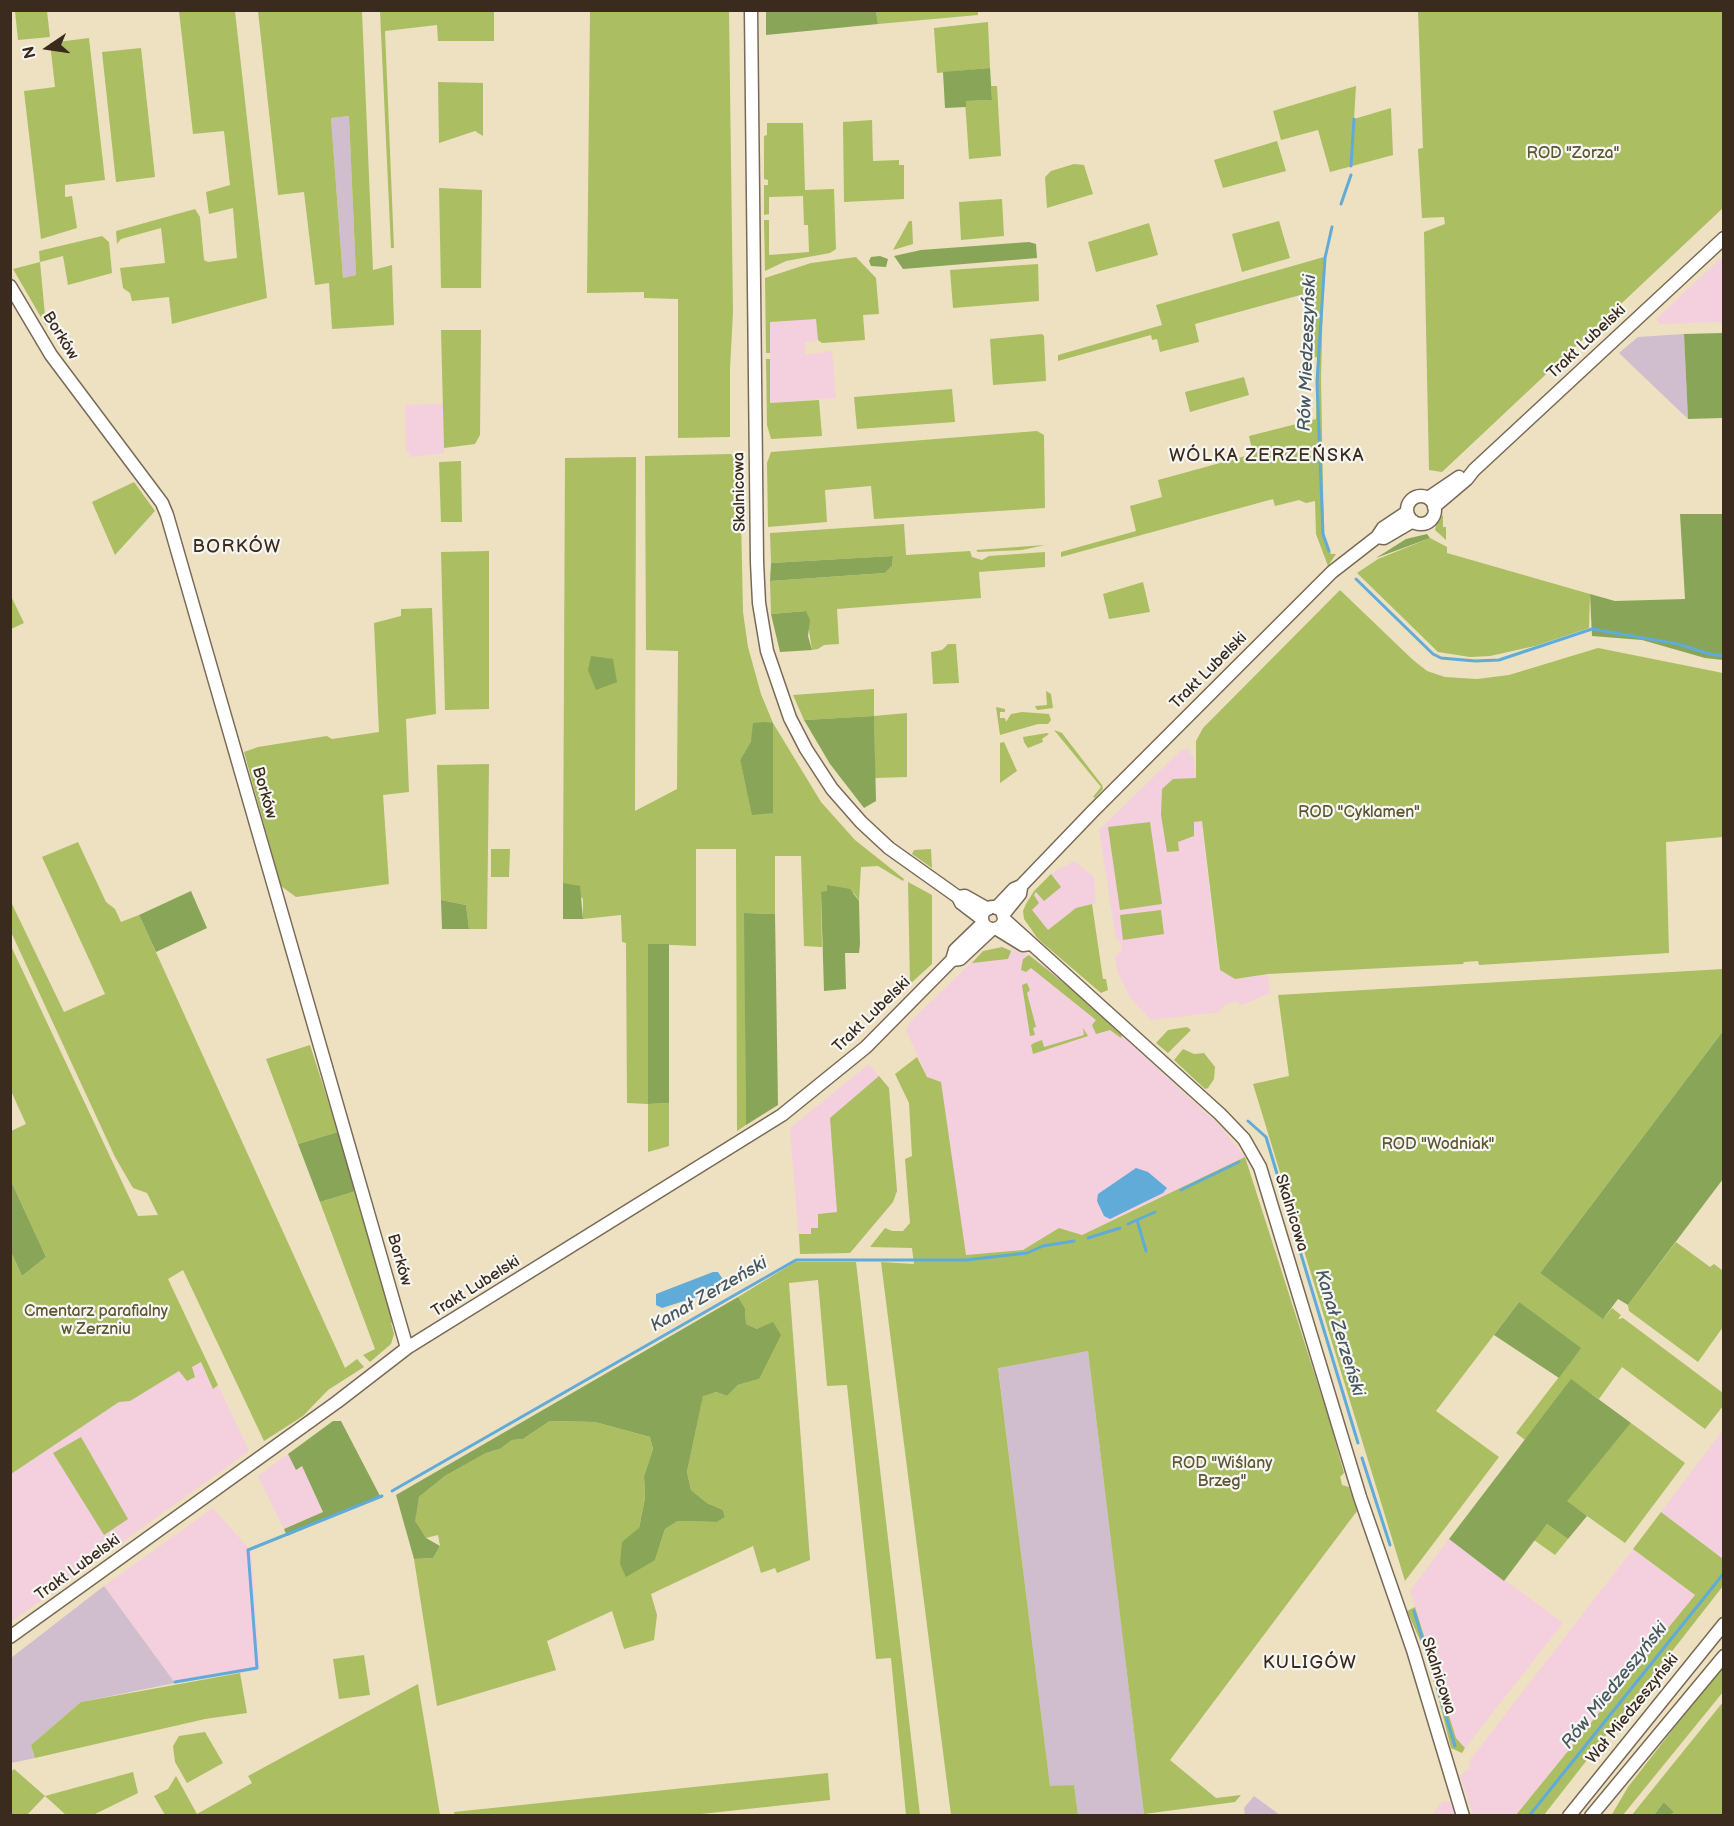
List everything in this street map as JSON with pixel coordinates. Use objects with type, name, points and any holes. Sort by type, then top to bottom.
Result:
[{"type":"street","name":"Skalnicowa","points":[[751,10],[759,603],[767,651],[790,718],[829,785],[861,822],[889,848],[958,897],[965,896],[993,919],[1027,938],[1029,944],[1060,967],[1220,1114],[1244,1139],[1260,1167],[1360,1497],[1420,1672],[1463,1815]]},
{"type":"street","name":"Trakt Lubelski","points":[[1431,502],[1464,474],[1474,470],[1724,238]]},
{"type":"street","name":"Borków","points":[[10,286],[51,355],[162,503],[167,515],[406,1348]]},
{"type":"street","points":[[1421,496],[1431,502],[1433,516],[1429,521],[1420,524],[1410,517],[1413,499],[1421,496]]},
{"type":"street","name":"Trakt Lubelski","points":[[10,1637],[337,1402],[406,1348],[782,1115],[866,1047],[952,960],[955,950],[1020,894],[1021,886],[1093,811],[1332,572],[1377,537],[1384,538],[1410,517]]},
{"type":"street","name":"Wał Miedzeszyński","points":[[1569,1815],[1724,1624]]},
{"type":"street","points":[[1592,1815],[1724,1656]]},
{"type":"shaded area","points":[[349,116],[356,275],[343,278],[331,118]]},
{"type":"shaded area","points":[[1723,256],[1723,322],[1660,324],[1656,319]]},
{"type":"shaded area","points":[[817,318],[818,340],[805,342],[805,355],[832,351],[836,398],[770,403],[770,322]]},
{"type":"shaded area","points":[[1684,334],[1688,419],[1619,353],[1638,337]]},
{"type":"shaded area","points":[[443,404],[444,453],[412,457],[406,451],[405,405]]},
{"type":"shaded area","points":[[1187,748],[1194,758],[1219,970],[1235,979],[1268,974],[1270,993],[1242,1005],[1235,1001],[1225,1005],[1219,1012],[1151,1020],[1131,999],[1117,971],[1115,957],[1122,950],[1120,942],[1116,939],[1099,830],[1179,752]]},
{"type":"shaded area","points":[[1074,861],[1094,877],[1096,903],[1076,908],[1046,932],[1027,903],[1054,872]]},
{"type":"shaded area","points":[[1002,947],[1029,955],[1048,968],[1221,1127],[1245,1157],[1081,1235],[1059,1228],[1023,1250],[966,1255],[927,1077],[906,1030],[909,1023],[983,951]]},
{"type":"shaded area","points":[[869,1064],[889,1088],[897,1191],[893,1202],[850,1253],[800,1254],[790,1128]]},
{"type":"shaded area","points":[[1088,1351],[1144,1815],[1078,1815],[1074,1785],[1050,1787],[998,1367]]},
{"type":"shaded area","points":[[201,1362],[212,1388],[218,1385],[249,1451],[11,1622],[11,1474],[119,1402],[130,1400],[179,1371],[194,1377],[192,1367]]},
{"type":"shaded area","points":[[1723,1430],[1723,1559],[1661,1512]]},
{"type":"shaded area","points":[[288,1454],[296,1469],[302,1466],[323,1512],[284,1529],[258,1476]]},
{"type":"shaded area","points":[[213,1508],[251,1551],[260,1670],[175,1683],[104,1586]]},
{"type":"shaded area","points":[[1449,1539],[1563,1623],[1465,1748],[1456,1738],[1410,1591]]},
{"type":"shaded area","points":[[1633,1549],[1695,1595],[1516,1815],[1473,1815],[1460,1775],[1469,1769],[1470,1760]]},
{"type":"shaded area","points":[[104,1586],[175,1683],[81,1702],[31,1745],[35,1758],[11,1763],[11,1658]]},
{"type":"shaded area","points":[[1254,1796],[1280,1815],[1245,1815],[1244,1808]]},
{"type":"shaded area","points":[[1443,1801],[1450,1802],[1456,1815],[1432,1815]]},
{"type":"green space","points":[[978,10],[978,15],[878,24],[876,11]]},
{"type":"green space","points":[[15,11],[47,11],[50,37],[18,40]]},
{"type":"green space","points":[[179,11],[235,11],[267,298],[172,324],[169,297],[132,301],[130,293],[123,288],[120,268],[165,263],[161,228],[121,239],[117,244],[116,231],[195,209],[200,217],[204,260],[208,262],[237,258],[233,208],[209,214],[206,192],[230,185],[224,131],[193,134]]},
{"type":"green space","points":[[258,11],[362,11],[373,270],[392,265],[394,325],[332,329],[329,283],[315,285],[304,192],[278,195]],"holes":[[[349,116],[356,275],[343,278],[331,118]]]},
{"type":"green space","points":[[380,11],[494,11],[494,41],[438,41],[437,25],[385,31],[394,248],[391,248]]},
{"type":"green space","points":[[590,11],[729,11],[733,312],[730,437],[678,438],[678,299],[644,298],[644,292],[587,293]]},
{"type":"green space","points":[[766,11],[876,11],[878,24],[766,35]]},
{"type":"green space","name":"ROD \"Zorza\"","points":[[1418,11],[1723,11],[1723,208],[1442,472],[1429,470],[1424,232],[1445,224],[1444,217],[1422,218],[1418,149],[1423,148]]},
{"type":"green space","points":[[988,22],[990,68],[937,73],[934,28]]},
{"type":"green space","points":[[89,38],[105,180],[65,185],[65,197],[72,196],[77,228],[41,239],[24,91],[55,87],[50,43]]},
{"type":"green space","points":[[141,48],[155,177],[116,182],[102,52]]},
{"type":"green space","points":[[990,68],[992,100],[966,101],[966,107],[945,108],[943,72]]},
{"type":"green space","points":[[438,82],[483,83],[483,136],[475,131],[439,143]]},
{"type":"green space","points":[[991,86],[997,86],[1001,156],[969,159],[965,101],[992,100]]},
{"type":"green space","points":[[1356,86],[1354,119],[1391,108],[1393,155],[1330,172],[1318,130],[1281,140],[1273,111]]},
{"type":"green space","points":[[872,120],[873,161],[899,160],[899,165],[904,165],[904,199],[844,202],[843,122]]},
{"type":"green space","points":[[767,123],[803,123],[805,190],[834,189],[836,249],[830,253],[786,261],[765,271],[764,220],[769,220],[769,255],[809,252],[808,225],[804,225],[803,196],[769,197],[769,214],[764,215],[764,185],[768,185],[768,180],[764,179],[764,136],[767,135]]},
{"type":"green space","points":[[1277,141],[1286,171],[1223,188],[1214,160]]},
{"type":"green space","points":[[1074,164],[1084,165],[1093,194],[1047,208],[1045,177],[1051,171]]},
{"type":"green space","points":[[439,188],[482,190],[481,288],[441,288]]},
{"type":"green space","points":[[1002,199],[1004,236],[961,240],[959,202]]},
{"type":"green space","points":[[909,221],[912,221],[913,244],[893,250]]},
{"type":"green space","points":[[1279,221],[1290,258],[1242,272],[1232,234]]},
{"type":"green space","points":[[1149,223],[1158,255],[1096,272],[1088,242]]},
{"type":"green space","points":[[102,236],[109,242],[112,273],[68,285],[63,256],[40,262],[39,251]]},
{"type":"green space","points":[[1029,242],[1036,244],[1037,258],[903,269],[894,256],[921,250]]},
{"type":"green space","points":[[880,256],[888,259],[886,267],[871,266],[869,261],[871,257]]},
{"type":"green space","points":[[856,257],[876,278],[879,314],[863,315],[865,340],[822,343],[818,340],[816,319],[770,322],[770,353],[766,353],[765,278],[811,263]]},
{"type":"green space","points":[[1324,257],[1321,379],[1324,537],[1331,554],[1336,554],[1328,566],[1316,534],[1315,501],[1306,503],[1299,500],[1275,506],[1273,499],[1061,557],[1061,552],[1136,531],[1130,506],[1162,497],[1158,480],[1253,454],[1249,436],[1316,419],[1317,357],[1312,358],[1315,291],[1195,324],[1199,342],[1160,352],[1157,339],[1152,340],[1151,335],[1058,361],[1058,355],[1162,325],[1156,305]]},
{"type":"green space","points":[[40,262],[46,326],[13,269]]},
{"type":"green space","points":[[1038,264],[1039,301],[953,308],[950,270]]},
{"type":"green space","points":[[441,330],[481,330],[480,435],[475,444],[444,448]]},
{"type":"green space","points":[[1723,333],[1723,418],[1688,419],[1684,334]]},
{"type":"green space","points":[[1042,334],[1044,336],[1046,381],[993,385],[990,339]]},
{"type":"green space","points":[[766,359],[770,359],[770,403],[819,400],[822,436],[771,439],[767,425]]},
{"type":"green space","points":[[1244,377],[1249,395],[1190,412],[1185,392]]},
{"type":"green space","points":[[952,389],[955,422],[857,429],[854,397]]},
{"type":"green space","points":[[1037,431],[1044,435],[1045,508],[874,519],[871,486],[825,490],[827,522],[768,527],[767,463],[771,452]]},
{"type":"green space","points":[[731,454],[739,463],[740,471],[743,612],[748,647],[761,694],[773,723],[821,802],[855,840],[904,879],[903,881],[878,866],[861,867],[859,901],[854,893],[821,892],[822,947],[804,946],[801,856],[775,856],[775,914],[745,913],[746,1125],[737,1131],[736,849],[696,849],[696,946],[648,944],[648,1104],[627,1103],[626,943],[622,942],[621,915],[583,919],[583,899],[563,883],[565,458],[636,457],[635,811],[677,789],[678,651],[646,650],[645,456]],"holes":[[[773,724],[773,813],[746,787],[740,760],[751,741]]]},
{"type":"green space","points":[[461,461],[462,522],[441,522],[439,462]]},
{"type":"green space","points":[[134,482],[155,511],[115,555],[92,502]]},
{"type":"green space","points":[[1680,514],[1723,514],[1723,660],[1705,658],[1642,640],[1592,636],[1590,594],[1615,601],[1685,599]]},
{"type":"green space","points":[[1443,515],[1446,540],[1435,530],[1437,520]]},
{"type":"green space","points":[[904,524],[906,555],[970,551],[972,557],[982,560],[989,556],[1045,552],[1045,567],[979,572],[981,598],[837,609],[839,644],[824,645],[818,649],[812,650],[806,611],[771,614],[770,581],[885,573],[892,566],[893,556],[771,563],[770,533]]},
{"type":"green space","points":[[1427,534],[1430,538],[1376,558],[1406,539]]},
{"type":"green space","points":[[1430,538],[1447,547],[1447,553],[1590,594],[1589,628],[1535,646],[1490,656],[1470,657],[1438,652],[1357,573],[1378,559]]},
{"type":"green space","points":[[1045,545],[1022,550],[978,552],[976,550]]},
{"type":"green space","points":[[489,551],[489,709],[445,710],[441,552]]},
{"type":"green space","points":[[893,556],[892,566],[885,573],[770,581],[771,563]]},
{"type":"green space","points":[[1143,582],[1150,612],[1109,619],[1103,594]]},
{"type":"green space","name":"ROD \"Cyklamen\"","points":[[1340,590],[1412,659],[1427,671],[1445,677],[1477,679],[1509,675],[1598,648],[1723,673],[1723,837],[1666,842],[1669,953],[1479,965],[1478,961],[1463,964],[1268,974],[1235,979],[1220,970],[1202,821],[1194,822],[1194,836],[1178,842],[1179,851],[1167,852],[1161,815],[1162,789],[1173,779],[1196,778],[1196,741],[1203,728]]},
{"type":"green space","points":[[10,594],[24,623],[11,629],[10,629]]},
{"type":"green space","points":[[432,608],[436,714],[406,719],[409,792],[383,795],[389,884],[296,897],[281,886],[244,752],[258,747],[327,736],[332,739],[379,732],[374,623],[401,616],[401,609]]},
{"type":"green space","points":[[806,611],[810,620],[808,636],[812,650],[780,652],[771,614]]},
{"type":"green space","points":[[948,644],[956,644],[959,683],[933,684],[931,652],[942,650]]},
{"type":"green space","points":[[591,656],[613,659],[617,682],[596,690],[588,670]]},
{"type":"green space","points":[[874,689],[874,716],[804,720],[793,695]]},
{"type":"green space","points":[[1046,691],[1051,694],[1053,708],[1037,710],[1035,706],[1047,705]]},
{"type":"green space","points":[[996,707],[1005,709],[1005,712],[1000,712],[1000,718],[1005,718],[1006,722],[1011,714],[1022,712],[1049,714],[1051,720],[1048,724],[1038,724],[1000,735]]},
{"type":"green space","points":[[907,713],[907,777],[875,778],[874,716]]},
{"type":"green space","points":[[874,716],[876,801],[864,808],[830,764],[804,720]]},
{"type":"green space","points":[[753,723],[773,723],[773,813],[752,815],[740,760],[751,741]]},
{"type":"green space","points":[[1054,730],[1062,733],[1102,785],[1103,789],[1095,798],[1093,797],[1101,787]]},
{"type":"green space","points":[[1049,734],[1042,739],[1043,742],[1028,748],[1024,742],[1023,737]]},
{"type":"green space","points":[[1004,742],[1017,771],[1000,783],[1000,743]]},
{"type":"green space","points":[[489,764],[487,929],[469,929],[466,905],[441,900],[437,765]]},
{"type":"green space","points":[[1150,822],[1162,904],[1120,910],[1108,827]]},
{"type":"green space","name":"Cmentarz parafialny w Zerzniu","points":[[78,842],[106,902],[115,909],[121,922],[139,915],[345,1368],[357,1359],[364,1367],[328,1390],[303,1416],[264,1441],[183,1270],[168,1279],[218,1385],[213,1389],[201,1362],[192,1367],[195,1377],[187,1381],[179,1371],[130,1401],[119,1402],[11,1474],[11,1252],[22,1276],[46,1257],[11,1181],[11,1131],[26,1124],[11,1091],[11,946],[138,1216],[158,1215],[147,1193],[133,1188],[115,1157],[11,932],[10,900],[64,1012],[105,994],[42,857]]},
{"type":"green space","points":[[491,849],[510,849],[509,877],[491,877]]},
{"type":"green space","points":[[931,849],[932,868],[912,854],[914,850]]},
{"type":"green space","points":[[1051,874],[1061,887],[1044,901],[1036,892],[1034,895],[1039,903],[1032,910],[1048,930],[1076,908],[1092,904],[1103,979],[1106,979],[1108,990],[1101,993],[1038,939],[1024,919],[1023,911],[1026,904],[1034,891]]},
{"type":"green space","points":[[908,882],[932,895],[932,964],[910,984]]},
{"type":"green space","points":[[563,883],[580,886],[583,919],[563,919]]},
{"type":"green space","points":[[827,885],[850,889],[859,901],[860,944],[859,953],[845,953],[846,989],[824,991],[821,892],[827,891]]},
{"type":"green space","points":[[191,891],[207,928],[156,952],[139,915]]},
{"type":"green space","points":[[441,900],[466,905],[469,929],[442,929]]},
{"type":"green space","points":[[1161,910],[1164,934],[1123,940],[1120,915]]},
{"type":"green space","points":[[744,913],[775,914],[778,1105],[746,1125]]},
{"type":"green space","points":[[648,944],[669,944],[669,1103],[648,1104]]},
{"type":"green space","points":[[1002,947],[1011,951],[1008,959],[972,963],[983,951]]},
{"type":"green space","points":[[1029,955],[1080,996],[1122,1035],[1121,1038],[1110,1030],[1096,1034],[1092,1025],[1096,1020],[1031,968],[1026,972],[1021,970],[1023,959]]},
{"type":"green space","name":"ROD \"Wodniak\"","points":[[1723,969],[1723,1031],[1540,1273],[1604,1318],[1612,1308],[1621,1315],[1618,1319],[1623,1318],[1723,1393],[1723,1406],[1705,1429],[1622,1367],[1599,1399],[1571,1380],[1525,1440],[1516,1433],[1562,1373],[1519,1302],[1436,1411],[1499,1457],[1405,1581],[1253,1084],[1289,1076],[1278,995]]},
{"type":"green space","points":[[1027,983],[1030,990],[1027,993],[1036,1027],[1033,1028],[1035,1035],[1030,1036],[1022,985]]},
{"type":"green space","points":[[1187,1027],[1191,1030],[1168,1053],[1156,1043],[1168,1030]]},
{"type":"green space","points":[[1083,1028],[1088,1036],[1033,1054],[1031,1045],[1034,1043],[1042,1040],[1044,1047],[1084,1035]]},
{"type":"green space","points":[[1723,1031],[1723,1179],[1628,1305],[1618,1299],[1603,1319],[1540,1273]]},
{"type":"green space","points":[[310,1045],[338,1132],[298,1144],[266,1059]]},
{"type":"green space","points":[[1183,1049],[1194,1054],[1204,1053],[1215,1067],[1214,1079],[1208,1088],[1205,1089],[1174,1060]]},
{"type":"green space","name":"ROD \"Wiślany Brzeg\"","points":[[917,1057],[927,1077],[941,1082],[966,1255],[1023,1250],[1059,1228],[1082,1235],[1245,1157],[1329,1419],[1344,1473],[1340,1477],[1342,1485],[1349,1487],[1357,1511],[1170,1760],[1216,1798],[1241,1795],[1235,1802],[1144,1814],[1088,1351],[998,1368],[1050,1786],[1074,1785],[1078,1815],[951,1815],[881,1262],[914,1264],[912,1248],[870,1247],[885,1228],[892,1231],[903,1231],[910,1223],[905,1159],[912,1156],[909,1103],[895,1074]]},
{"type":"green space","points":[[879,1076],[889,1088],[897,1191],[893,1202],[850,1253],[800,1254],[799,1234],[811,1234],[811,1228],[818,1228],[818,1214],[837,1212],[830,1118]]},
{"type":"green space","points":[[669,1103],[669,1146],[648,1152],[648,1104]]},
{"type":"green space","points":[[338,1132],[356,1191],[320,1202],[298,1144]]},
{"type":"green space","points":[[11,1181],[46,1257],[22,1276],[11,1252]]},
{"type":"green space","points":[[356,1191],[394,1322],[391,1323],[394,1334],[391,1344],[370,1362],[363,1355],[375,1349],[320,1202]]},
{"type":"green space","points":[[1676,1242],[1710,1267],[1714,1264],[1723,1271],[1723,1327],[1698,1362],[1629,1311],[1628,1305]]},
{"type":"green space","points":[[795,1262],[856,1262],[920,1815],[906,1815],[891,1658],[876,1659],[847,1385],[827,1386],[818,1280],[789,1283],[810,1560],[777,1573],[775,1568],[761,1573],[753,1546],[651,1594],[657,1615],[654,1640],[624,1649],[612,1611],[547,1641],[556,1670],[437,1706],[414,1559],[433,1558],[440,1546],[438,1535],[426,1538],[414,1521],[419,1497],[445,1476],[486,1453],[500,1449],[512,1440],[523,1439],[550,1421],[595,1422],[650,1437],[653,1449],[644,1476],[645,1498],[639,1528],[655,1560],[665,1529],[678,1521],[717,1522],[725,1517],[723,1510],[707,1503],[691,1490],[687,1472],[703,1395],[716,1392],[727,1396],[738,1385],[759,1379],[757,1329],[746,1324],[745,1308],[738,1297]]},
{"type":"green space","points":[[738,1297],[745,1308],[746,1324],[757,1329],[773,1322],[781,1335],[759,1379],[738,1385],[727,1396],[716,1392],[703,1396],[687,1472],[691,1490],[707,1503],[723,1510],[725,1517],[717,1522],[678,1521],[665,1529],[655,1560],[626,1577],[620,1564],[622,1542],[639,1528],[645,1498],[644,1476],[653,1449],[650,1437],[595,1422],[550,1421],[523,1439],[512,1440],[500,1449],[486,1453],[445,1476],[419,1497],[415,1521],[426,1538],[440,1546],[433,1558],[414,1559],[396,1495]]},
{"type":"green space","points":[[1519,1302],[1581,1348],[1559,1378],[1494,1335]]},
{"type":"green space","points":[[1571,1379],[1631,1423],[1567,1501],[1587,1516],[1568,1539],[1547,1524],[1504,1581],[1449,1539]]},
{"type":"green space","points":[[333,1421],[341,1421],[380,1496],[287,1536],[284,1529],[323,1512],[302,1466],[296,1470],[288,1454]]},
{"type":"green space","points":[[1631,1423],[1685,1463],[1625,1543],[1566,1501]]},
{"type":"green space","points":[[81,1437],[128,1519],[104,1535],[53,1453]]},
{"type":"green space","points":[[1661,1512],[1723,1559],[1723,1586],[1544,1815],[1516,1815],[1695,1595],[1633,1549]]},
{"type":"green space","points":[[1547,1524],[1568,1539],[1555,1555],[1534,1540]]},
{"type":"green space","points":[[1415,1607],[1456,1738],[1465,1748],[1462,1753],[1451,1748],[1429,1660],[1407,1611]]},
{"type":"green space","points":[[364,1655],[370,1695],[339,1699],[333,1659]]},
{"type":"green space","points":[[1723,1665],[1723,1692],[1623,1815],[1611,1816],[1628,1787]]},
{"type":"green space","points":[[240,1673],[247,1713],[205,1719],[35,1758],[31,1745],[81,1702]]},
{"type":"green space","points":[[418,1684],[440,1815],[165,1815],[154,1796],[168,1789],[176,1776],[197,1814],[252,1783],[248,1776]]},
{"type":"green space","points":[[1723,1702],[1723,1815],[1671,1815],[1674,1812],[1664,1802],[1654,1815],[1631,1816]]},
{"type":"green space","points":[[205,1732],[223,1763],[187,1783],[175,1762],[173,1746],[179,1736]]},
{"type":"green space","points":[[14,1769],[45,1796],[27,1815],[11,1815],[11,1772]]},
{"type":"green space","points":[[133,1772],[138,1793],[93,1815],[66,1815],[45,1796]]},
{"type":"green space","points":[[828,1773],[830,1800],[683,1816],[455,1816],[454,1812]]},
{"type":"green space","points":[[1664,1802],[1674,1812],[1671,1815],[1654,1815]]},
{"type":"water","points":[[1136,1168],[1148,1172],[1167,1188],[1163,1193],[1110,1219],[1104,1216],[1097,1201],[1098,1194]]},
{"type":"water","points":[[718,1272],[722,1278],[722,1287],[719,1290],[662,1308],[656,1305],[656,1294]]},
{"type":"waterway","name":"Rów Miedzeszyński","points":[[1351,166],[1354,119]]},
{"type":"waterway","name":"Rów Miedzeszyński","points":[[1341,204],[1351,175]]},
{"type":"waterway","name":"Rów Miedzeszyński","points":[[1329,551],[1323,534],[1317,382],[1325,258],[1332,227]]},
{"type":"waterway","name":"Rów Miedzeszyński","points":[[1356,579],[1433,654],[1441,658],[1475,661],[1499,660],[1592,629],[1678,644],[1724,656]]},
{"type":"waterway","name":"Kanał Zerzeński","points":[[1248,1121],[1266,1137],[1290,1217]]},
{"type":"waterway","name":"Kanał Zerzeński","points":[[1181,1190],[1239,1162]]},
{"type":"waterway","name":"Kanał Zerzeński","points":[[1128,1224],[1155,1212]]},
{"type":"waterway","name":"Kanał Zerzeński","points":[[1137,1220],[1146,1251]]},
{"type":"waterway","name":"Kanał Zerzeński","points":[[1088,1238],[1120,1228]]},
{"type":"waterway","name":"Kanał Zerzeński","points":[[1294,1231],[1358,1443]]},
{"type":"waterway","name":"Kanał Zerzeński","points":[[392,1491],[796,1260],[966,1260],[1027,1253],[1043,1246],[1074,1241]]},
{"type":"waterway","name":"Kanał Zerzeński","points":[[1362,1458],[1390,1545]]},
{"type":"waterway","name":"Kanał Zerzeński","points":[[175,1682],[257,1668],[248,1550],[382,1496]]},
{"type":"waterway","name":"Rów Miedzeszyński","points":[[1529,1816],[1724,1573]]},
{"type":"waterway","name":"Kanał Zerzeński","points":[[1414,1611],[1455,1746]]},
{"type":"district","name":"WÓLKA ZERZEŃSKA","points":[[1267,456]]},
{"type":"district","name":"BORKÓW","points":[[237,547]]},
{"type":"district","name":"KULIGÓW","points":[[1310,1663]]}]
